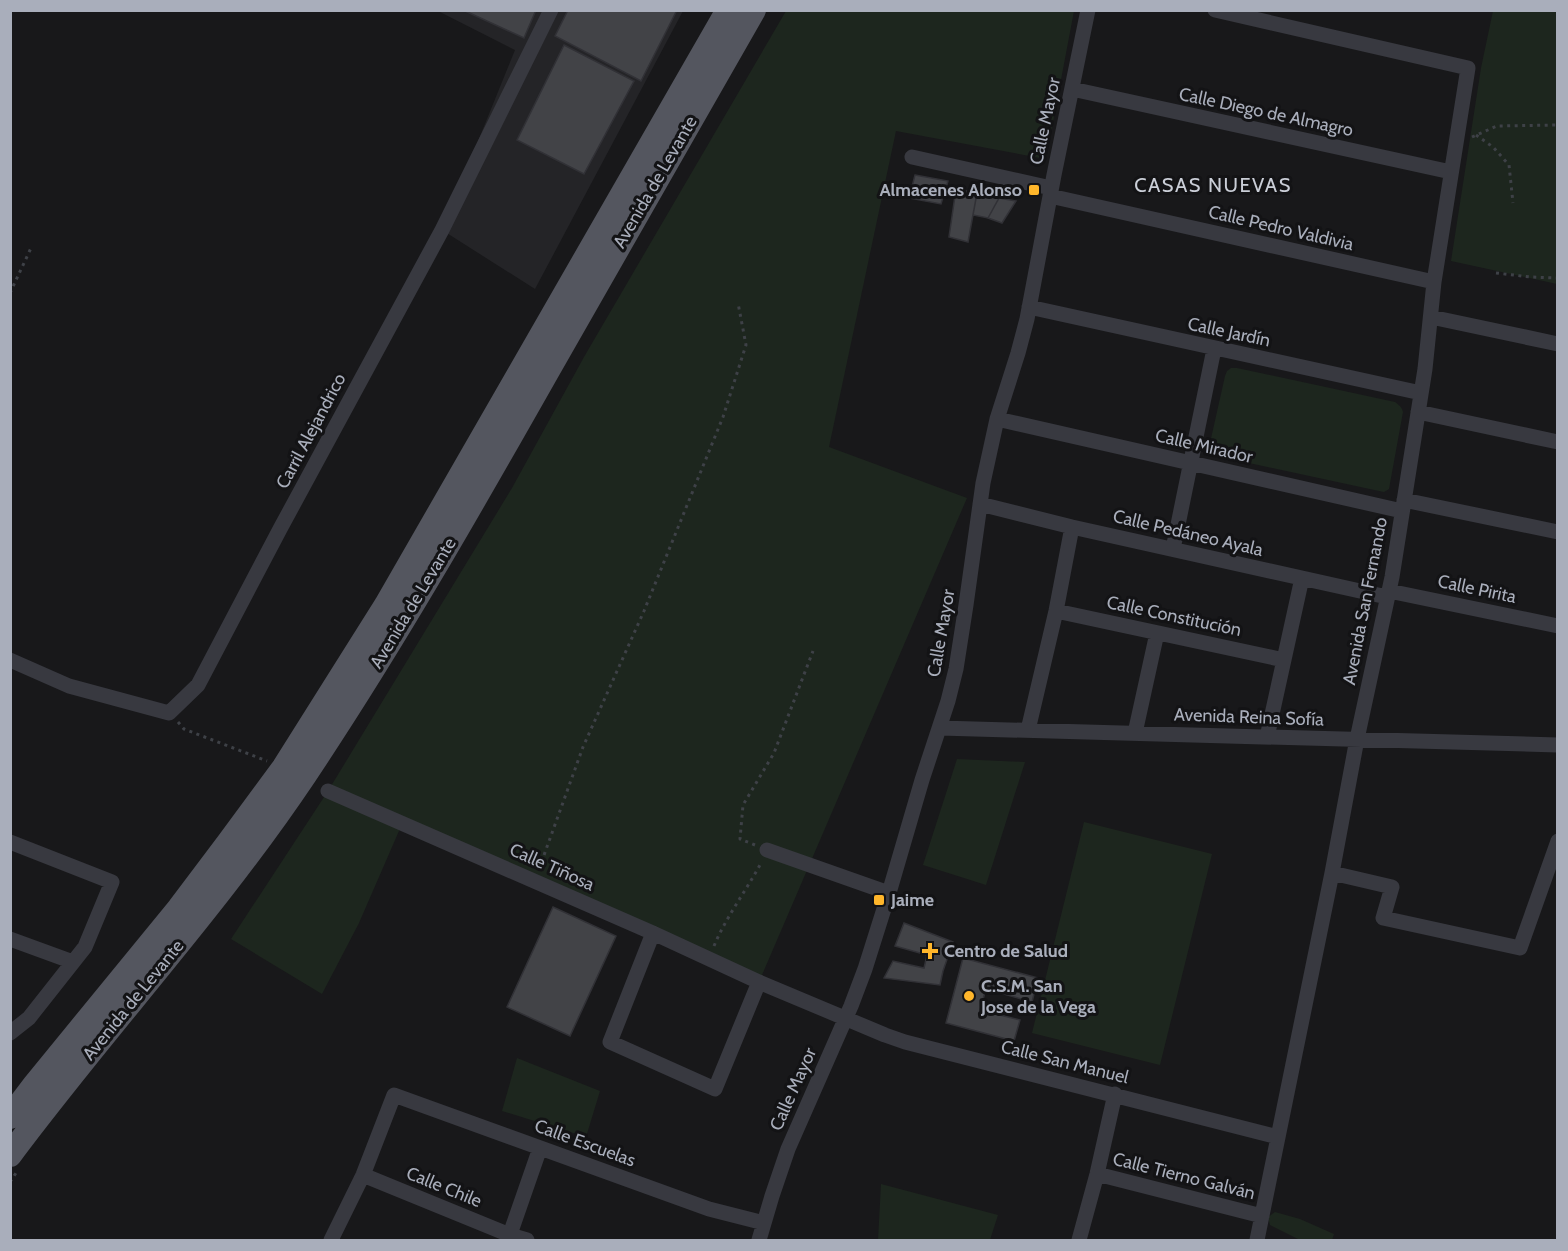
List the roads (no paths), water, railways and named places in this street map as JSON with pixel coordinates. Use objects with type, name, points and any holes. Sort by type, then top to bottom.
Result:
[{"type":"main road","name":"Avenida de Levante","points":[[10,1117],[179,908],[284,767],[392,595],[728,10]]},
{"type":"main road","name":"Avenida de Levante","points":[[10,1155],[52,1099],[248,856],[355,699],[405,618],[754,10]]},
{"type":"street","name":"Carril Alejandrico","points":[[10,660],[69,686],[169,713],[198,685],[447,219],[551,10]]},
{"type":"street","name":"Calle Mayor","points":[[759,1240],[788,1149],[846,1019],[865,969],[952,687],[983,483],[997,419],[1018,353],[1029,307],[1088,10]]},
{"type":"street","name":"Avenida San Fernando","points":[[1215,10],[1468,68],[1434,282],[1421,393],[1388,594],[1257,1240]]},
{"type":"street","name":"Calle Diego de Almagro","points":[[1072,89],[1451,172]]},
{"type":"street","name":"Calle Pedro Valdivia","points":[[912,157],[1434,282]]},
{"type":"street","name":"Calle Jardín","points":[[1029,307],[1421,393]]},
{"type":"street","points":[[1431,317],[1557,345]]},
{"type":"street","points":[[1173,549],[1214,349]]},
{"type":"street","points":[[1418,412],[1557,442]]},
{"type":"street","name":"Calle Mirador","points":[[997,419],[1190,463],[1403,506],[1557,532]]},
{"type":"street","name":"Calle Pedáneo Ayala","points":[[980,504],[1072,527],[1302,578],[1388,594]]},
{"type":"street","points":[[1028,730],[1056,611],[1072,527]]},
{"type":"street","points":[[1267,737],[1302,578]]},
{"type":"street","name":"Calle Pirita","points":[[1388,594],[1557,626]]},
{"type":"street","name":"Calle Constitución","points":[[1056,611],[1284,660]]},
{"type":"street","points":[[1135,733],[1157,633]]},
{"type":"street","name":"Avenida Reina Sofía","points":[[940,728],[1557,745]]},
{"type":"street","name":"Calle Tiñosa","points":[[328,791],[653,933],[759,982]]},
{"type":"street","points":[[1332,873],[1392,887],[1383,918],[1520,948],[1557,841]]},
{"type":"street","points":[[10,842],[112,882],[85,947],[29,1018],[10,1033]]},
{"type":"street","points":[[767,850],[889,893]]},
{"type":"street","points":[[653,933],[610,1042],[715,1089],[759,982]]},
{"type":"street","points":[[10,939],[73,962]]},
{"type":"street","name":"Calle San Manuel","points":[[759,982],[905,1042],[1278,1137]]},
{"type":"street","points":[[1079,1240],[1115,1094]]},
{"type":"street","name":"Calle Escuelas","points":[[363,1175],[394,1095],[709,1209],[764,1223]]},
{"type":"street","points":[[509,1238],[540,1148]]},
{"type":"street","name":"Calle Tierno Galván","points":[[1097,1174],[1262,1216]]},
{"type":"street","points":[[332,1240],[363,1175]]},
{"type":"street","name":"Calle Chile","points":[[363,1175],[509,1238],[527,1240]]},
{"type":"place","name":"Almacenes Alonso","points":[[1034,190]]},
{"type":"place","name":"Jaime","points":[[879,900]]},
{"type":"place","name":"Centro de Salud","points":[[930,951]]},
{"type":"place","name":"C.S.M. San Jose de la Vega","points":[[969,996]]},
{"type":"district","name":"CASAS NUEVAS","points":[[1213,185]]}]
